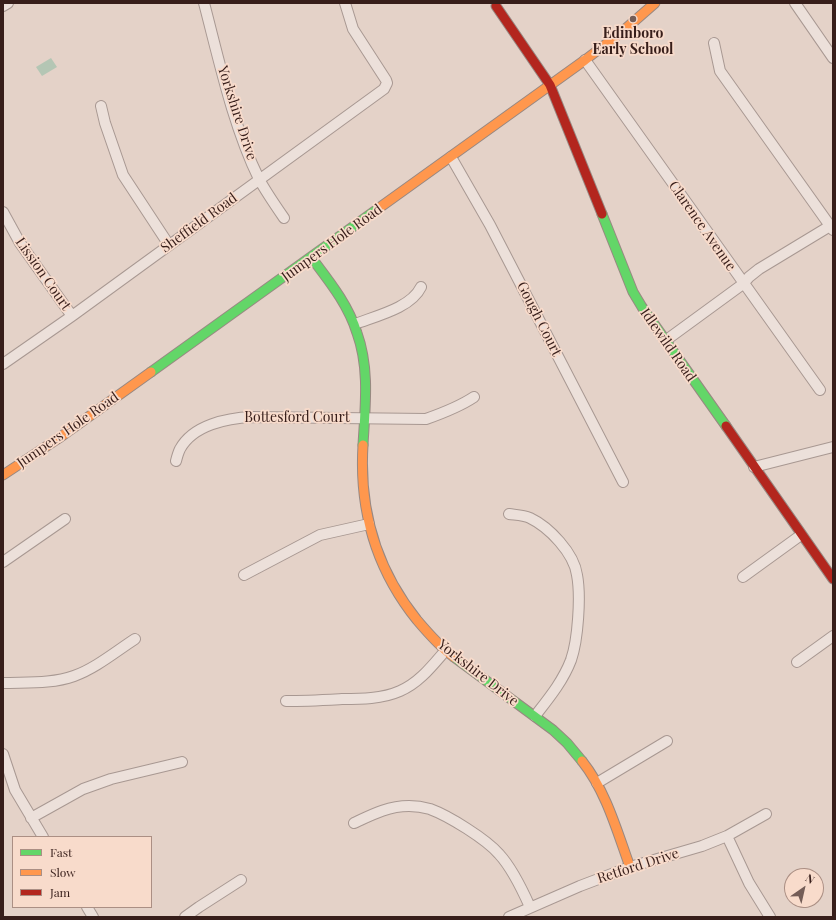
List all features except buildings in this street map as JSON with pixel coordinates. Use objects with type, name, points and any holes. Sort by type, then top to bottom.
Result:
[{"type":"street","points":[[3,6],[8,3]]},
{"type":"street","name":"Yorkshire Drive","points":[[204,3],[230,99],[243,140],[259,179],[284,218]]},
{"type":"street","name":"Sheffield Road","points":[[3,364],[72,316],[384,89],[387,83],[385,77],[353,29],[345,3]]},
{"type":"street","name":"Jumpers Hole Road","points":[[3,475],[59,438],[585,60],[623,32],[654,3]]},
{"type":"street","points":[[795,3],[833,58]]},
{"type":"street","name":"Idlewild Road","points":[[496,6],[550,85],[634,292],[642,307],[833,579]]},
{"type":"street","points":[[665,340],[743,284],[759,269],[831,228],[720,71],[714,43]]},
{"type":"street","name":"Clarence Avenue","points":[[585,60],[743,284],[820,390]]},
{"type":"street","points":[[101,106],[105,123],[123,175],[169,245]]},
{"type":"street","name":"Gough Court","points":[[451,157],[490,225],[623,482]]},
{"type":"street","name":"Lission Court","points":[[3,212],[20,243],[72,316]]},
{"type":"street","name":"Yorkshire Drive","points":[[311,258],[347,307],[355,324],[361,346],[364,368],[362,466],[365,493],[369,524],[387,575],[420,624],[445,650],[556,732],[573,749],[597,783],[608,804],[630,868]]},
{"type":"street","points":[[355,324],[401,306],[412,300],[418,294],[421,287]]},
{"type":"street","name":"Bottesford Court","points":[[176,461],[180,449],[196,432],[233,418],[426,419],[459,406],[474,397]]},
{"type":"street","points":[[754,467],[833,447]]},
{"type":"street","points":[[509,514],[522,515],[531,518],[554,536],[572,560],[577,574],[578,612],[572,658],[559,684],[535,716]]},
{"type":"street","points":[[3,562],[65,519]]},
{"type":"street","points":[[244,575],[320,535],[369,524]]},
{"type":"street","points":[[743,577],[802,535]]},
{"type":"street","points":[[797,662],[833,636]]},
{"type":"street","points":[[3,683],[56,680],[73,676],[92,668],[135,639]]},
{"type":"street","points":[[286,701],[388,696],[404,689],[418,679],[429,670],[445,650]]},
{"type":"street","points":[[597,783],[667,741]]},
{"type":"street","points":[[3,754],[15,790],[42,836]]},
{"type":"street","points":[[31,818],[83,789],[111,779],[182,762]]},
{"type":"street","points":[[354,823],[376,812],[407,806],[428,808],[450,818],[488,843],[499,854],[509,868],[530,907]]},
{"type":"street","name":"Retford Drive","points":[[510,917],[580,886],[630,868],[702,846],[727,836],[766,814]]},
{"type":"street","points":[[727,836],[749,883],[770,917]]},
{"type":"street","points":[[185,917],[241,880]]},
{"type":"street","points":[[88,908],[93,917]]},
{"type":"shaded area","points":[[51,58],[57,67],[42,76],[36,67]]},
{"type":"traffic: fast","points":[[151,372],[379,208]]},
{"type":"traffic: fast","points":[[602,214],[633,292],[726,426]]},
{"type":"traffic: fast","points":[[311,257],[349,312],[361,347],[364,360],[366,389],[363,445]]},
{"type":"traffic: fast","points":[[454,657],[553,730],[567,743],[582,761]]},
{"type":"traffic: slow","points":[[379,208],[585,60],[623,31],[655,3]]},
{"type":"traffic: slow","points":[[3,475],[59,438],[151,372]]},
{"type":"traffic: slow","points":[[363,445],[362,469],[364,493],[373,538],[381,559],[403,601],[417,620],[430,635],[454,657]]},
{"type":"traffic: slow","points":[[582,761],[598,785],[604,798],[630,867]]},
{"type":"traffic: jam","points":[[496,6],[550,85],[602,214]]},
{"type":"traffic: jam","points":[[726,426],[833,579]]},
{"type":"place","name":"Edinboro Early School","points":[[633,19]]}]
